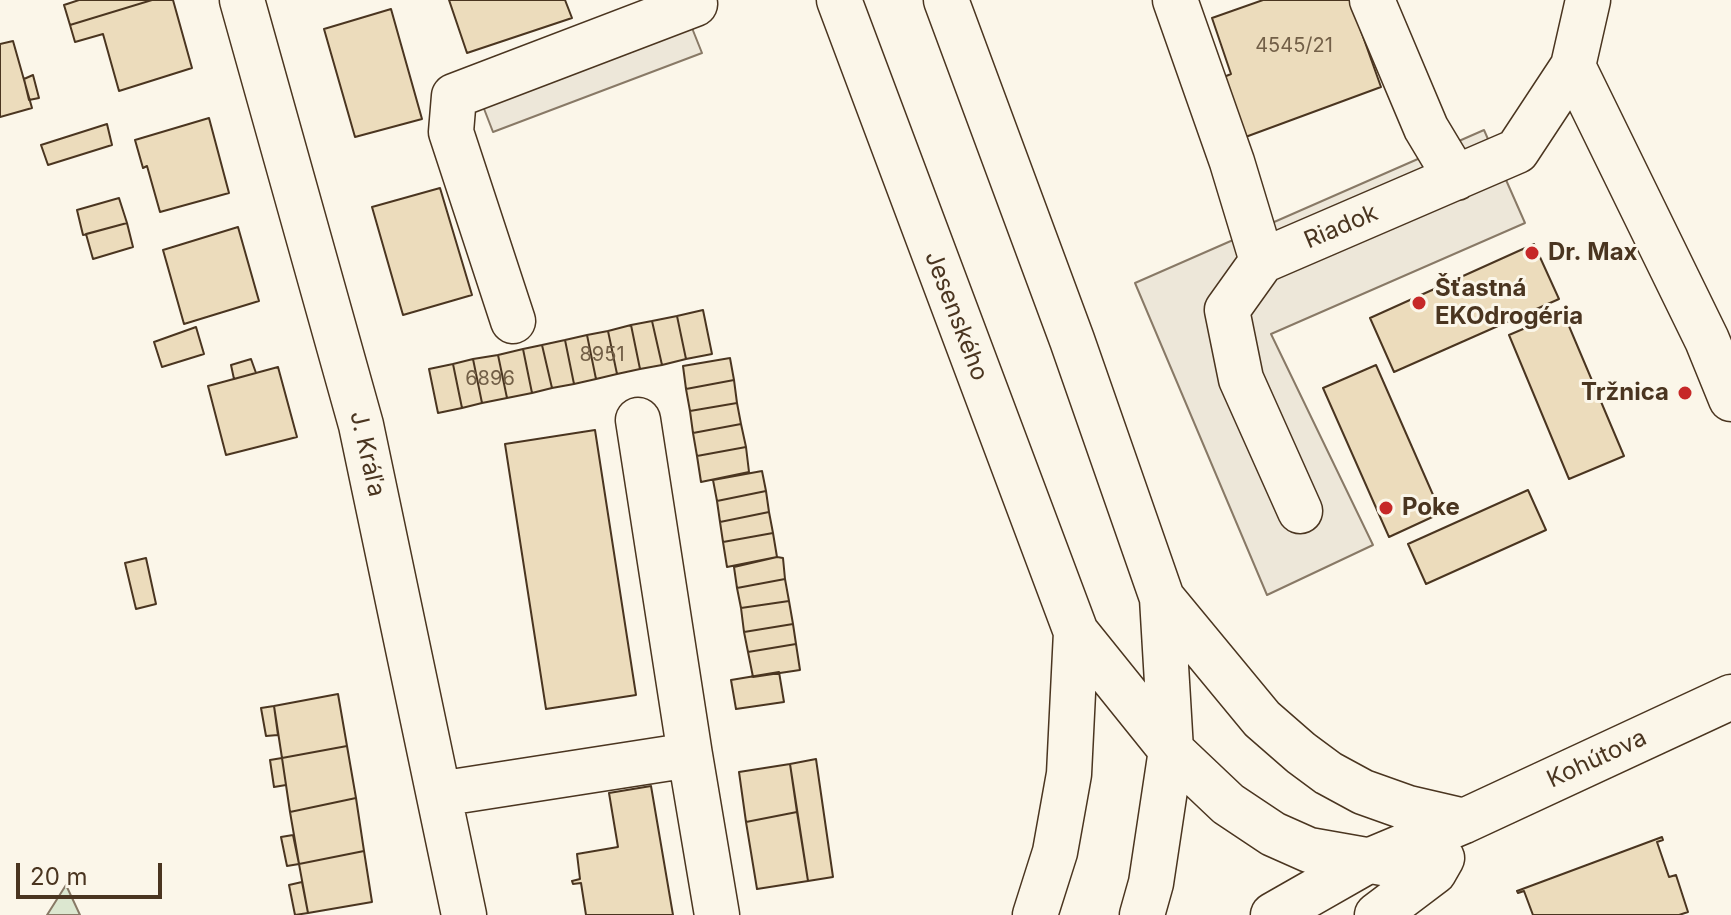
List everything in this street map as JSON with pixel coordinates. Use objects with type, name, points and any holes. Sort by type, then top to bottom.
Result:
[{"type":"main road","name":"J. Kráľa","points":[[242,0],[361,425],[464,915]]},
{"type":"main road","name":"Jesenského","points":[[839,0],[1076,632],[1171,750],[1228,804],[1273,834],[1309,850],[1434,872]]},
{"type":"main road","points":[[946,0],[1072,340],[1162,598],[1171,750],[1151,883],[1142,915]]},
{"type":"main road","points":[[1175,0],[1232,162],[1262,261],[1227,310],[1241,379],[1300,511]]},
{"type":"main road","points":[[1372,0],[1426,128],[1456,178]]},
{"type":"main road","name":"Riadok","points":[[1262,261],[1517,151],[1573,66],[1588,0]]},
{"type":"main road","points":[[513,321],[451,132],[454,96],[695,4]]},
{"type":"main road","points":[[1573,66],[1707,340],[1731,399]]},
{"type":"main road","points":[[638,420],[717,915]]},
{"type":"main road","points":[[1162,598],[1262,719],[1328,773],[1363,792],[1408,808],[1464,821],[1434,872],[1377,915]]},
{"type":"main road","name":"Jesenského","points":[[1035,915],[1055,852],[1069,774],[1076,632]]},
{"type":"main road","name":"Kohútova","points":[[1273,915],[1366,862],[1464,821],[1731,697]]},
{"type":"main road","points":[[439,794],[690,755]]},
{"type":"green space","points":[[66,885],[80,915],[47,915]]},
{"type":"shaded area","points":[[690,23],[702,53],[493,132],[481,101]]},
{"type":"shaded area","points":[[1484,130],[1525,223],[1271,334],[1373,545],[1267,595],[1135,283]]},
{"type":"building","points":[[79,0],[152,0],[70,25],[64,5]]},
{"type":"building","points":[[152,0],[173,0],[192,68],[119,91],[103,34],[75,42],[70,25]]},
{"type":"building","points":[[449,0],[565,0],[572,18],[467,53]]},
{"type":"building","points":[[1263,0],[1350,0],[1381,87],[1240,139],[1219,79],[1231,74],[1212,18]]},
{"type":"building","points":[[391,9],[422,119],[355,137],[324,29]]},
{"type":"building","points":[[13,41],[32,108],[0,117],[0,44]]},
{"type":"building","points":[[33,75],[39,98],[29,100],[24,79]]},
{"type":"building","points":[[209,118],[229,193],[160,212],[147,166],[143,168],[135,140]]},
{"type":"building","points":[[107,124],[112,145],[48,165],[41,145]]},
{"type":"building","points":[[440,188],[472,295],[403,315],[372,207]]},
{"type":"building","points":[[119,198],[127,223],[83,235],[77,210]]},
{"type":"building","points":[[127,223],[133,247],[93,259],[86,234]]},
{"type":"building","points":[[238,227],[259,301],[184,324],[163,250]]},
{"type":"building","points":[[1534,244],[1559,299],[1394,372],[1370,318]]},
{"type":"building","points":[[703,310],[712,354],[686,359],[677,316]]},
{"type":"building","points":[[1563,312],[1624,456],[1569,479],[1509,335]]},
{"type":"building","points":[[677,316],[686,359],[662,365],[652,321]]},
{"type":"building","points":[[652,321],[662,365],[640,369],[631,325]]},
{"type":"building","points":[[631,325],[640,369],[617,374],[608,331]]},
{"type":"building","points":[[196,327],[204,354],[162,367],[154,342]]},
{"type":"building","points":[[608,331],[617,374],[596,379],[587,335]]},
{"type":"building","points":[[587,335],[596,379],[574,384],[565,340]]},
{"type":"building","points":[[565,340],[574,384],[552,388],[542,345]]},
{"type":"building","points":[[542,345],[552,388],[532,393],[523,349]]},
{"type":"building","points":[[523,349],[532,393],[507,398],[498,355]]},
{"type":"building","points":[[498,355],[507,398],[482,403],[473,359]]},
{"type":"building","points":[[730,358],[734,380],[686,389],[683,366]]},
{"type":"building","points":[[251,359],[256,373],[234,379],[231,365]]},
{"type":"building","points":[[473,359],[482,403],[462,408],[453,364]]},
{"type":"building","points":[[453,364],[462,408],[438,413],[429,369]]},
{"type":"building","points":[[1376,365],[1441,513],[1389,537],[1323,388]]},
{"type":"building","points":[[278,367],[297,437],[226,455],[208,386]]},
{"type":"building","points":[[734,380],[737,403],[690,411],[686,389]]},
{"type":"building","points":[[737,403],[741,424],[693,433],[690,411]]},
{"type":"building","points":[[741,424],[746,447],[697,456],[693,433]]},
{"type":"building","points":[[595,430],[636,695],[546,709],[505,444]]},
{"type":"building","points":[[746,447],[749,472],[701,482],[697,456]]},
{"type":"building","points":[[762,471],[766,491],[717,501],[713,480]]},
{"type":"building","points":[[1528,490],[1546,530],[1426,584],[1408,544]]},
{"type":"building","points":[[766,491],[769,512],[720,522],[717,501]]},
{"type":"building","points":[[769,512],[773,533],[723,542],[720,522]]},
{"type":"building","points":[[773,533],[777,557],[727,567],[723,542]]},
{"type":"building","points":[[146,558],[156,604],[136,609],[125,563]]},
{"type":"building","points":[[783,558],[785,579],[737,588],[734,567]]},
{"type":"building","points":[[785,579],[789,601],[741,608],[737,588]]},
{"type":"building","points":[[789,601],[793,624],[744,632],[741,608]]},
{"type":"building","points":[[793,624],[796,644],[748,652],[744,632]]},
{"type":"building","points":[[796,644],[800,670],[753,677],[748,652]]},
{"type":"building","points":[[779,672],[784,702],[736,709],[731,680]]},
{"type":"building","points":[[338,694],[347,746],[282,758],[274,706]]},
{"type":"building","points":[[274,706],[278,735],[266,736],[261,708]]},
{"type":"building","points":[[347,746],[356,798],[290,812],[282,758]]},
{"type":"building","points":[[282,758],[286,785],[274,787],[270,760]]},
{"type":"building","points":[[816,759],[833,877],[808,881],[790,764]]},
{"type":"building","points":[[790,764],[797,812],[746,822],[739,772]]},
{"type":"building","points":[[651,786],[673,915],[586,915],[581,883],[573,884],[572,881],[580,879],[577,854],[618,847],[609,793]]},
{"type":"building","points":[[356,798],[364,851],[299,864],[290,812]]},
{"type":"building","points":[[797,812],[808,881],[757,889],[746,822]]},
{"type":"building","points":[[293,835],[299,864],[287,866],[281,837]]},
{"type":"building","points":[[1662,837],[1663,840],[1657,842],[1669,877],[1676,875],[1688,912],[1679,915],[1533,915],[1524,891],[1517,891]]},
{"type":"building","points":[[364,851],[372,902],[308,913],[299,864]]},
{"type":"building","points":[[302,882],[308,913],[295,915],[289,885]]},
{"type":"place","name":"Dr. Max","points":[[1532,253]]},
{"type":"place","name":"Šťastná EKOdrogéria","points":[[1419,303]]},
{"type":"place","name":"Tržnica","points":[[1685,393]]},
{"type":"place","name":"Poke","points":[[1386,508]]}]
